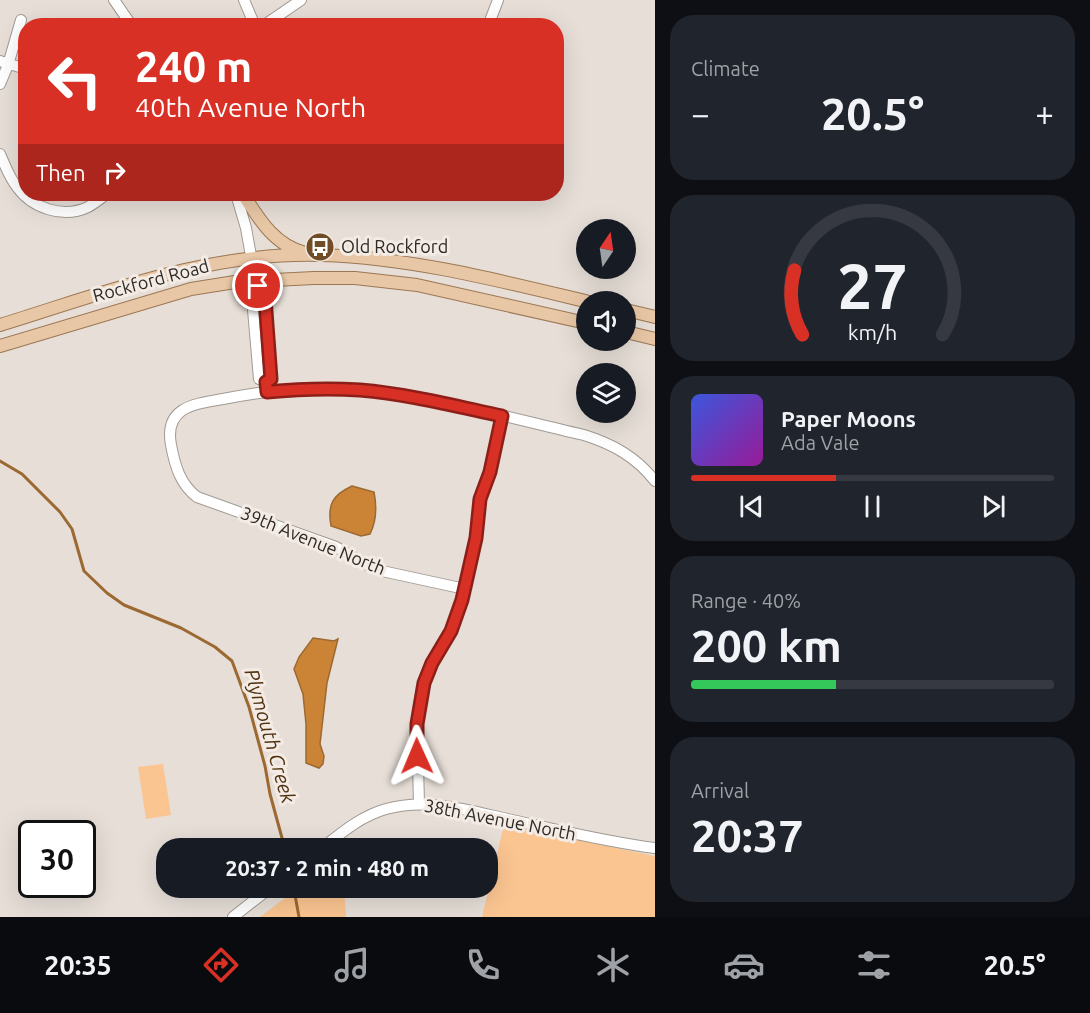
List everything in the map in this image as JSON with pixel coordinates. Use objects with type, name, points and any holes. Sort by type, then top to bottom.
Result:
[{"type":"main road","points":[[248,201],[266,228],[283,244],[294,250],[321,255]]},
{"type":"main road","name":"Rockford Road","points":[[0,325],[179,270],[253,259],[321,255],[411,263],[576,299]]},
{"type":"main road","name":"Rockford Road","points":[[0,346],[191,289],[235,282],[314,278],[355,278],[417,285],[576,321]]},
{"type":"main road","points":[[636,312],[655,317]]},
{"type":"main road","points":[[636,334],[655,339]]},
{"type":"street","points":[[114,0],[126,18]]},
{"type":"street","points":[[244,0],[252,18]]},
{"type":"street","points":[[275,18],[301,0]]},
{"type":"street","points":[[491,18],[498,0]]},
{"type":"street","points":[[0,84],[4,63],[18,28]]},
{"type":"street","points":[[0,154],[18,188]]},
{"type":"street","points":[[31,201],[45,208],[71,212],[88,207],[97,201]]},
{"type":"street","points":[[238,201],[253,259],[258,295],[265,298],[271,379],[267,387],[359,390],[395,394],[562,430],[605,441],[623,451],[655,481]]},
{"type":"street","name":"39th Avenue North","points":[[267,387],[195,404],[186,408],[171,422],[170,435],[177,470],[188,490],[197,496],[336,546],[367,565],[382,571],[465,589]]},
{"type":"street","points":[[419,804],[417,724],[420,699],[432,663],[451,631],[465,589],[476,538],[480,499],[490,472],[502,416]]},
{"type":"street","name":"38th Avenue North","points":[[335,838],[368,816],[386,809],[419,804],[444,806],[655,848]]},
{"type":"street","points":[[233,917],[257,898]]},
{"type":"shaded area","points":[[352,486],[374,492],[376,513],[370,534],[361,536],[331,526],[330,512],[333,501],[340,493]]},
{"type":"shaded area","points":[[313,638],[334,641],[338,639],[327,683],[320,744],[324,756],[323,764],[319,768],[306,763],[303,694],[294,669],[299,657]]},
{"type":"shaded area","points":[[163,764],[171,815],[146,819],[138,767]]},
{"type":"shaded area","points":[[504,825],[655,856],[655,917],[482,917],[487,898],[498,898],[498,850]]},
{"type":"shaded area","points":[[285,898],[345,898],[346,917],[260,917]]},
{"type":"waterway","name":"Plymouth Creek","points":[[0,461],[22,474],[60,512],[72,529],[84,571],[107,593],[124,605],[181,628],[215,647],[232,661],[249,707],[282,838]]},
{"type":"waterway","name":"Plymouth Creek","points":[[296,898],[299,917]]},
{"type":"place","name":"Old Rockford","points":[[320,247]]},
{"type":"route","points":[[258,286],[258,295],[265,298],[271,379],[266,382],[267,392],[322,389],[359,390],[395,394],[502,416],[490,472],[480,499],[476,538],[462,600],[451,631],[432,663],[420,699],[417,756]]}]
